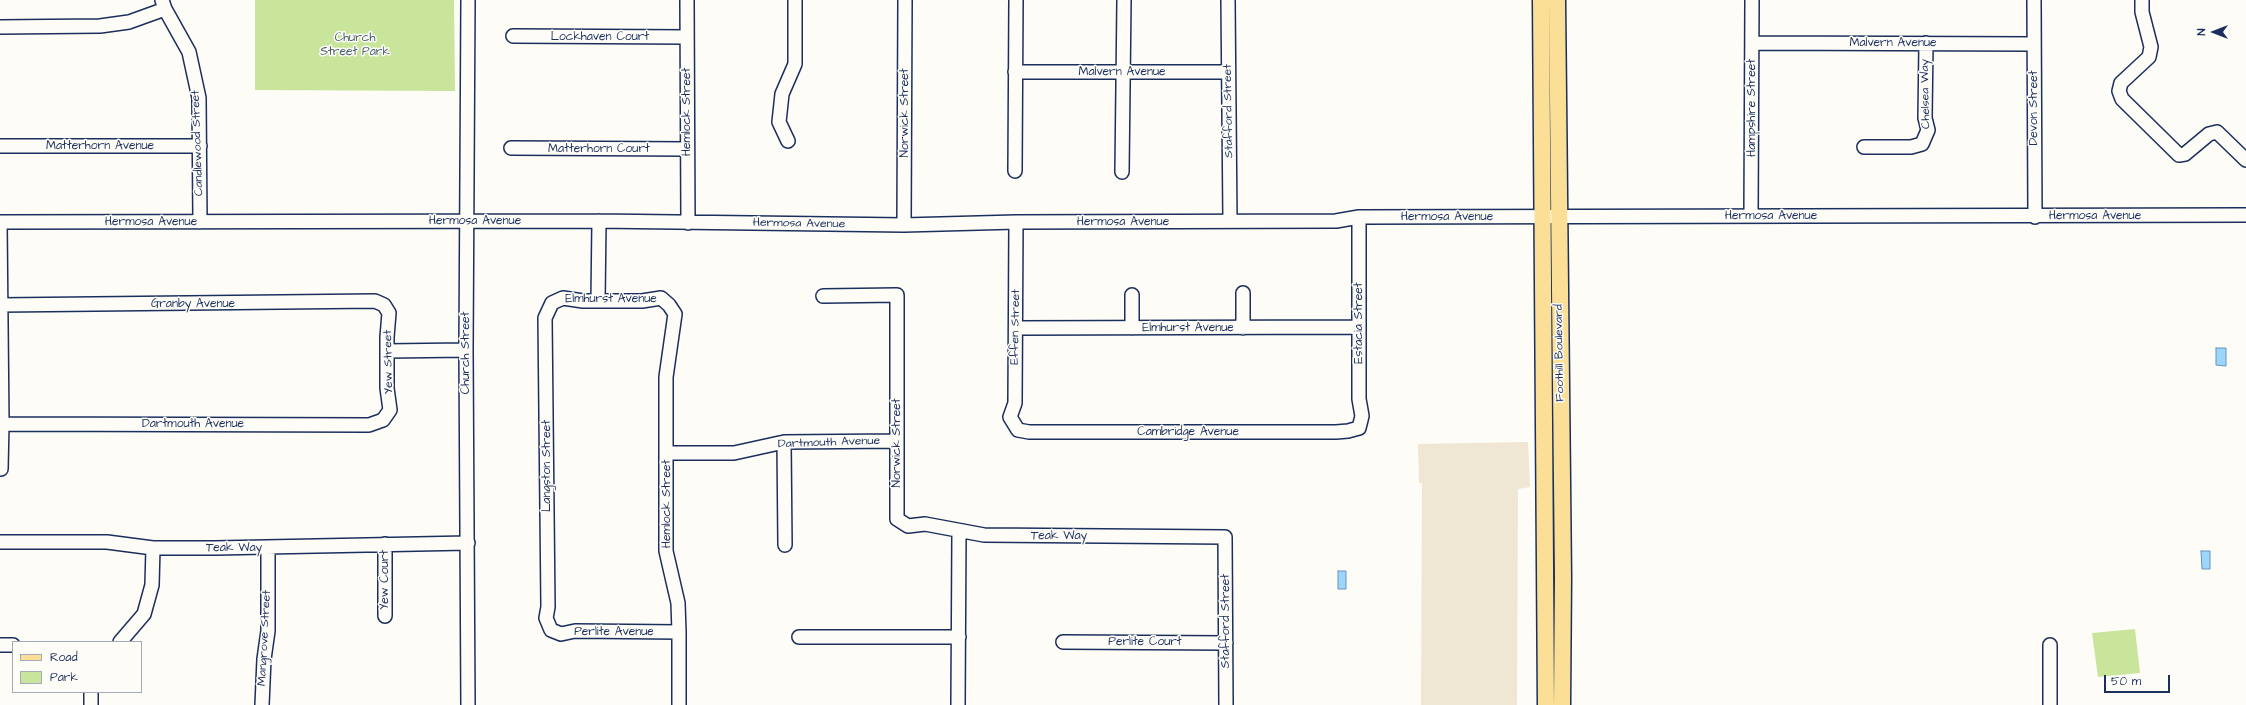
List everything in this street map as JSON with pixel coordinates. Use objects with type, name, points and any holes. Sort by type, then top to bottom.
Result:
[{"type":"main road","name":"Foothill Boulevard","points":[[1541,0],[1546,705]]},
{"type":"main road","name":"Foothill Boulevard","points":[[1557,0],[1563,577],[1562,705]]},
{"type":"street","name":"Church Street","points":[[468,0],[466,221],[468,705]]},
{"type":"street","name":"Hemlock Street","points":[[687,0],[688,223]]},
{"type":"street","points":[[788,141],[779,122],[782,94],[795,64],[796,0]]},
{"type":"street","name":"Norwick Street","points":[[904,225],[905,0]]},
{"type":"street","points":[[1014,170],[1016,0]]},
{"type":"street","points":[[1122,172],[1124,0]]},
{"type":"street","name":"Stafford Street","points":[[1228,0],[1230,221]]},
{"type":"street","name":"Hampshire Street","points":[[1751,216],[1752,0]]},
{"type":"street","name":"Devon Street","points":[[2034,0],[2035,217]]},
{"type":"street","points":[[2142,0],[2142,12],[2151,47],[2149,57],[2121,83],[2119,91],[2122,99],[2179,155],[2185,154],[2209,134],[2217,132],[2246,160]]},
{"type":"street","points":[[0,27],[100,26],[129,22],[163,5]]},
{"type":"street","name":"Candlewood Street","points":[[163,5],[189,52],[199,98],[200,222]]},
{"type":"street","name":"Lockhaven Court","points":[[513,36],[687,37]]},
{"type":"street","name":"Malvern Avenue","points":[[1752,43],[2034,44]]},
{"type":"street","name":"Chelsea Way","points":[[1864,147],[1911,147],[1922,144],[1928,130],[1925,118],[1926,43]]},
{"type":"street","name":"Malvern Avenue","points":[[1015,72],[1228,72]]},
{"type":"street","name":"Matterhorn Avenue","points":[[0,146],[200,146]]},
{"type":"street","name":"Matterhorn Court","points":[[511,148],[687,149]]},
{"type":"street","name":"Hermosa Avenue","points":[[0,223],[599,220],[688,223],[904,225],[1016,222],[1336,221],[1359,217],[2035,217],[2246,215]]},
{"type":"street","name":"Estacia Street","points":[[1359,217],[1359,400],[1362,416],[1359,428]]},
{"type":"street","points":[[598,300],[599,220]]},
{"type":"street","name":"Effen Street","points":[[1016,222],[1014,402],[1010,418],[1018,430]]},
{"type":"street","points":[[0,223],[1,469]]},
{"type":"street","points":[[1243,293],[1243,328]]},
{"type":"street","name":"Norwick Street","points":[[823,296],[897,295],[897,519]]},
{"type":"street","points":[[1132,295],[1132,328]]},
{"type":"street","name":"Elmhurst Avenue","points":[[552,303],[562,298],[642,301],[661,298],[669,304]]},
{"type":"street","name":"Granby Avenue","points":[[1,305],[375,301],[384,304]]},
{"type":"street","name":"Langston Street","points":[[551,630],[546,618],[548,607],[545,318],[552,303]]},
{"type":"street","name":"Yew Street","points":[[383,420],[390,410],[387,388],[389,313],[384,304]]},
{"type":"street","name":"Hemlock Street","points":[[669,304],[675,314],[666,377],[666,551],[678,603],[679,705]]},
{"type":"street","name":"Elmhurst Avenue","points":[[1016,328],[1243,328],[1359,326]]},
{"type":"street","points":[[387,351],[466,350]]},
{"type":"street","name":"Dartmouth Avenue","points":[[2,424],[368,425],[383,420]]},
{"type":"street","name":"Cambridge Avenue","points":[[1018,430],[1029,432],[1336,432],[1359,428]]},
{"type":"street","name":"Dartmouth Avenue","points":[[667,453],[734,453],[784,442],[897,441]]},
{"type":"street","points":[[784,442],[785,545]]},
{"type":"street","name":"Teak Way","points":[[897,519],[908,526],[926,524],[960,532],[984,535],[1225,537]]},
{"type":"street","points":[[958,705],[960,532]]},
{"type":"street","name":"Stafford Street","points":[[1225,537],[1226,705]]},
{"type":"street","name":"Teak Way","points":[[0,542],[107,542],[153,548],[468,543]]},
{"type":"street","name":"Yew Court","points":[[385,544],[385,616]]},
{"type":"street","name":"Mangrove Street","points":[[262,705],[264,659],[268,632],[268,547]]},
{"type":"street","points":[[121,641],[144,614],[152,585],[153,548]]},
{"type":"street","name":"Perlite Avenue","points":[[551,630],[561,634],[575,631],[679,632]]},
{"type":"street","points":[[799,637],[959,637]]},
{"type":"street","name":"Perlite Court","points":[[1063,642],[1226,643]]},
{"type":"street","points":[[0,645],[12,645]]},
{"type":"street","points":[[2050,645],[2050,705]]},
{"type":"street","points":[[91,693],[91,705]]},
{"type":"shaded area","points":[[1528,442],[1530,487],[1518,489],[1517,705],[1421,705],[1422,483],[1419,483],[1418,444]]},
{"type":"green space","name":"Church Street Park","points":[[255,0],[454,0],[455,91],[255,90]]},
{"type":"green space","points":[[2135,629],[2140,673],[2098,677],[2092,633]]},
{"type":"water","points":[[2216,348],[2226,348],[2226,366],[2216,365]]},
{"type":"water","points":[[2201,551],[2210,551],[2210,569],[2202,569]]},
{"type":"water","points":[[1338,571],[1346,571],[1346,589],[1338,589]]}]
